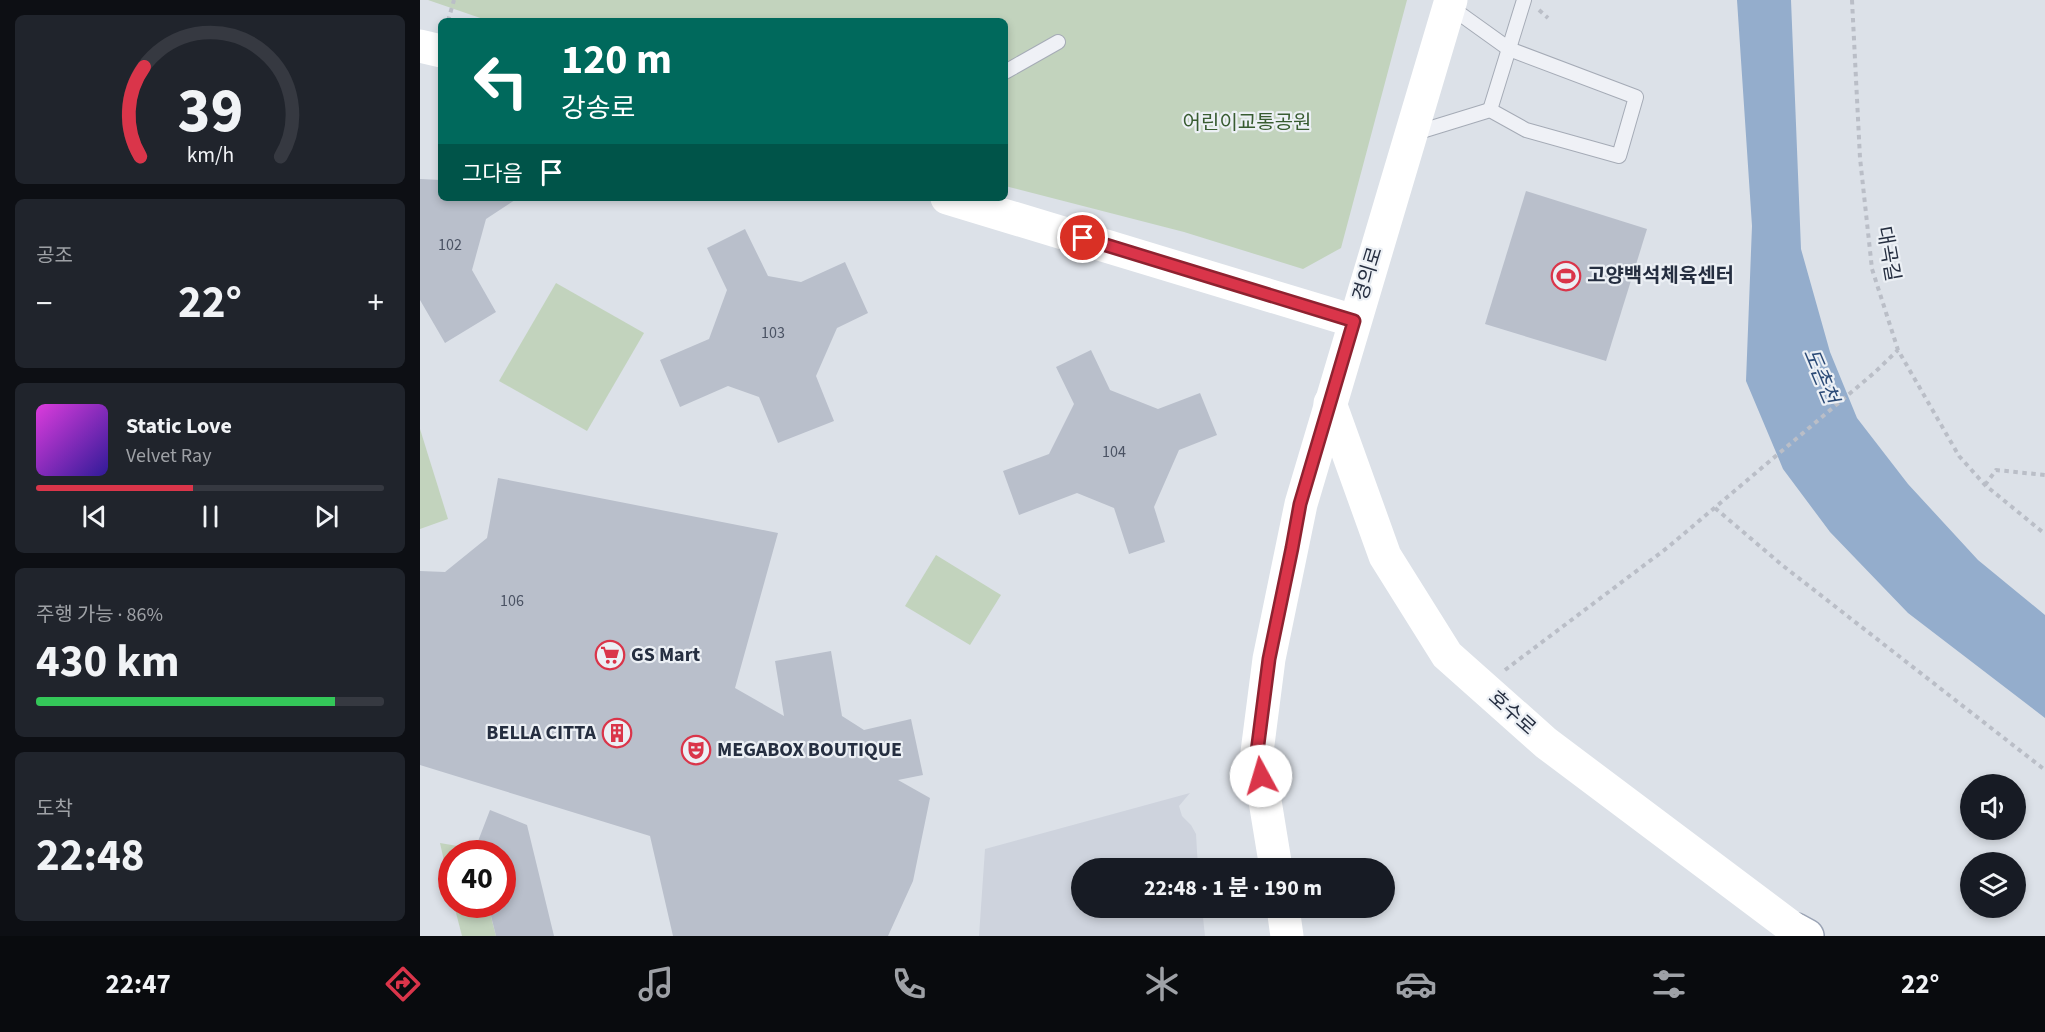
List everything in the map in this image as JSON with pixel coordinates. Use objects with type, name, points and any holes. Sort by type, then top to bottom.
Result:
[{"type":"street","name":"경의로","points":[[1274,858],[1257,752],[1269,659],[1300,504],[1450,3]]},
{"type":"street","points":[[420,46],[438,50]]},
{"type":"street","points":[[957,201],[1354,321]]},
{"type":"street","name":"호수로","points":[[1329,403],[1385,556],[1447,655],[1546,744],[1802,934]]},
{"type":"street","points":[[1284,918],[1287,936]]},
{"type":"lane","points":[[1490,110],[1524,0]]},
{"type":"lane","points":[[1410,135],[1490,110],[1526,130],[1619,156],[1636,98],[1509,49],[1450,3]]},
{"type":"lane","points":[[1008,70],[1058,42]]},
{"type":"path","points":[[449,18],[454,0]]},
{"type":"path","name":"대곡길","points":[[1852,0],[1860,158],[1872,269],[1898,350],[1959,456],[1985,485],[2045,534]]},
{"type":"path","points":[[1482,687],[1667,548],[1874,373],[1898,350]]},
{"type":"path","points":[[1985,485],[1996,470],[2045,475]]},
{"type":"path","points":[[1714,508],[1782,565],[2045,770]]},
{"type":"shaded area","points":[[1190,793],[1179,806],[1182,816],[1196,834],[1197,858],[1071,858],[1071,918],[1203,918],[1205,936],[979,936],[985,849]]},
{"type":"green space","name":"어린이교통공원","points":[[428,0],[1407,0],[1341,248],[1303,269],[1184,232],[1008,187],[1008,18],[480,18]]},
{"type":"green space","points":[[556,283],[644,333],[587,431],[499,381]]},
{"type":"green space","points":[[420,429],[448,519],[420,529]]},
{"type":"green space","points":[[936,555],[1001,595],[970,645],[905,606]]},
{"type":"green space","points":[[457,918],[491,918],[496,936],[462,936]]},
{"type":"water","name":"도촌천","points":[[1737,0],[1791,0],[1801,249],[1830,352],[1857,418],[1908,484],[1978,560],[2045,615],[2045,718],[1908,613],[1830,532],[1783,469],[1746,381],[1752,226]]},
{"type":"building","points":[[420,179],[438,180],[438,201],[513,201],[486,219],[472,270],[496,312],[445,343],[420,300]]},
{"type":"building","name":"고양백석체육센터","points":[[1526,191],[1647,229],[1606,361],[1485,324]]},
{"type":"building","points":[[745,229],[768,276],[801,282],[845,262],[868,313],[837,328],[816,376],[834,421],[778,443],[759,397],[728,386],[680,407],[660,360],[709,339],[727,290],[707,248]]},
{"type":"building","points":[[1091,350],[1110,390],[1158,409],[1200,393],[1217,435],[1179,450],[1154,507],[1165,542],[1129,554],[1114,508],[1077,493],[1019,515],[1003,471],[1049,454],[1074,404],[1056,367]]},
{"type":"building","name":"BELLA CITTA","points":[[498,478],[778,533],[735,688],[784,716],[775,661],[831,651],[842,716],[864,730],[911,719],[923,775],[898,780],[930,798],[913,881],[888,936],[673,936],[650,836],[420,765],[420,571],[445,572],[487,538]]},
{"type":"building","points":[[490,810],[527,825],[554,936],[496,936],[492,918],[516,918],[516,840],[478,840]]},
{"type":"place","name":"고양백석체육센터","points":[[1566,276]]},
{"type":"place","name":"GS Mart","points":[[610,655]]},
{"type":"place","name":"BELLA CITTA","points":[[617,733]]},
{"type":"place","name":"MEGABOX BOUTIQUE","points":[[696,750]]},
{"type":"route","points":[[1083,238],[1354,321],[1300,504],[1269,659],[1257,752],[1261,776]]}]
